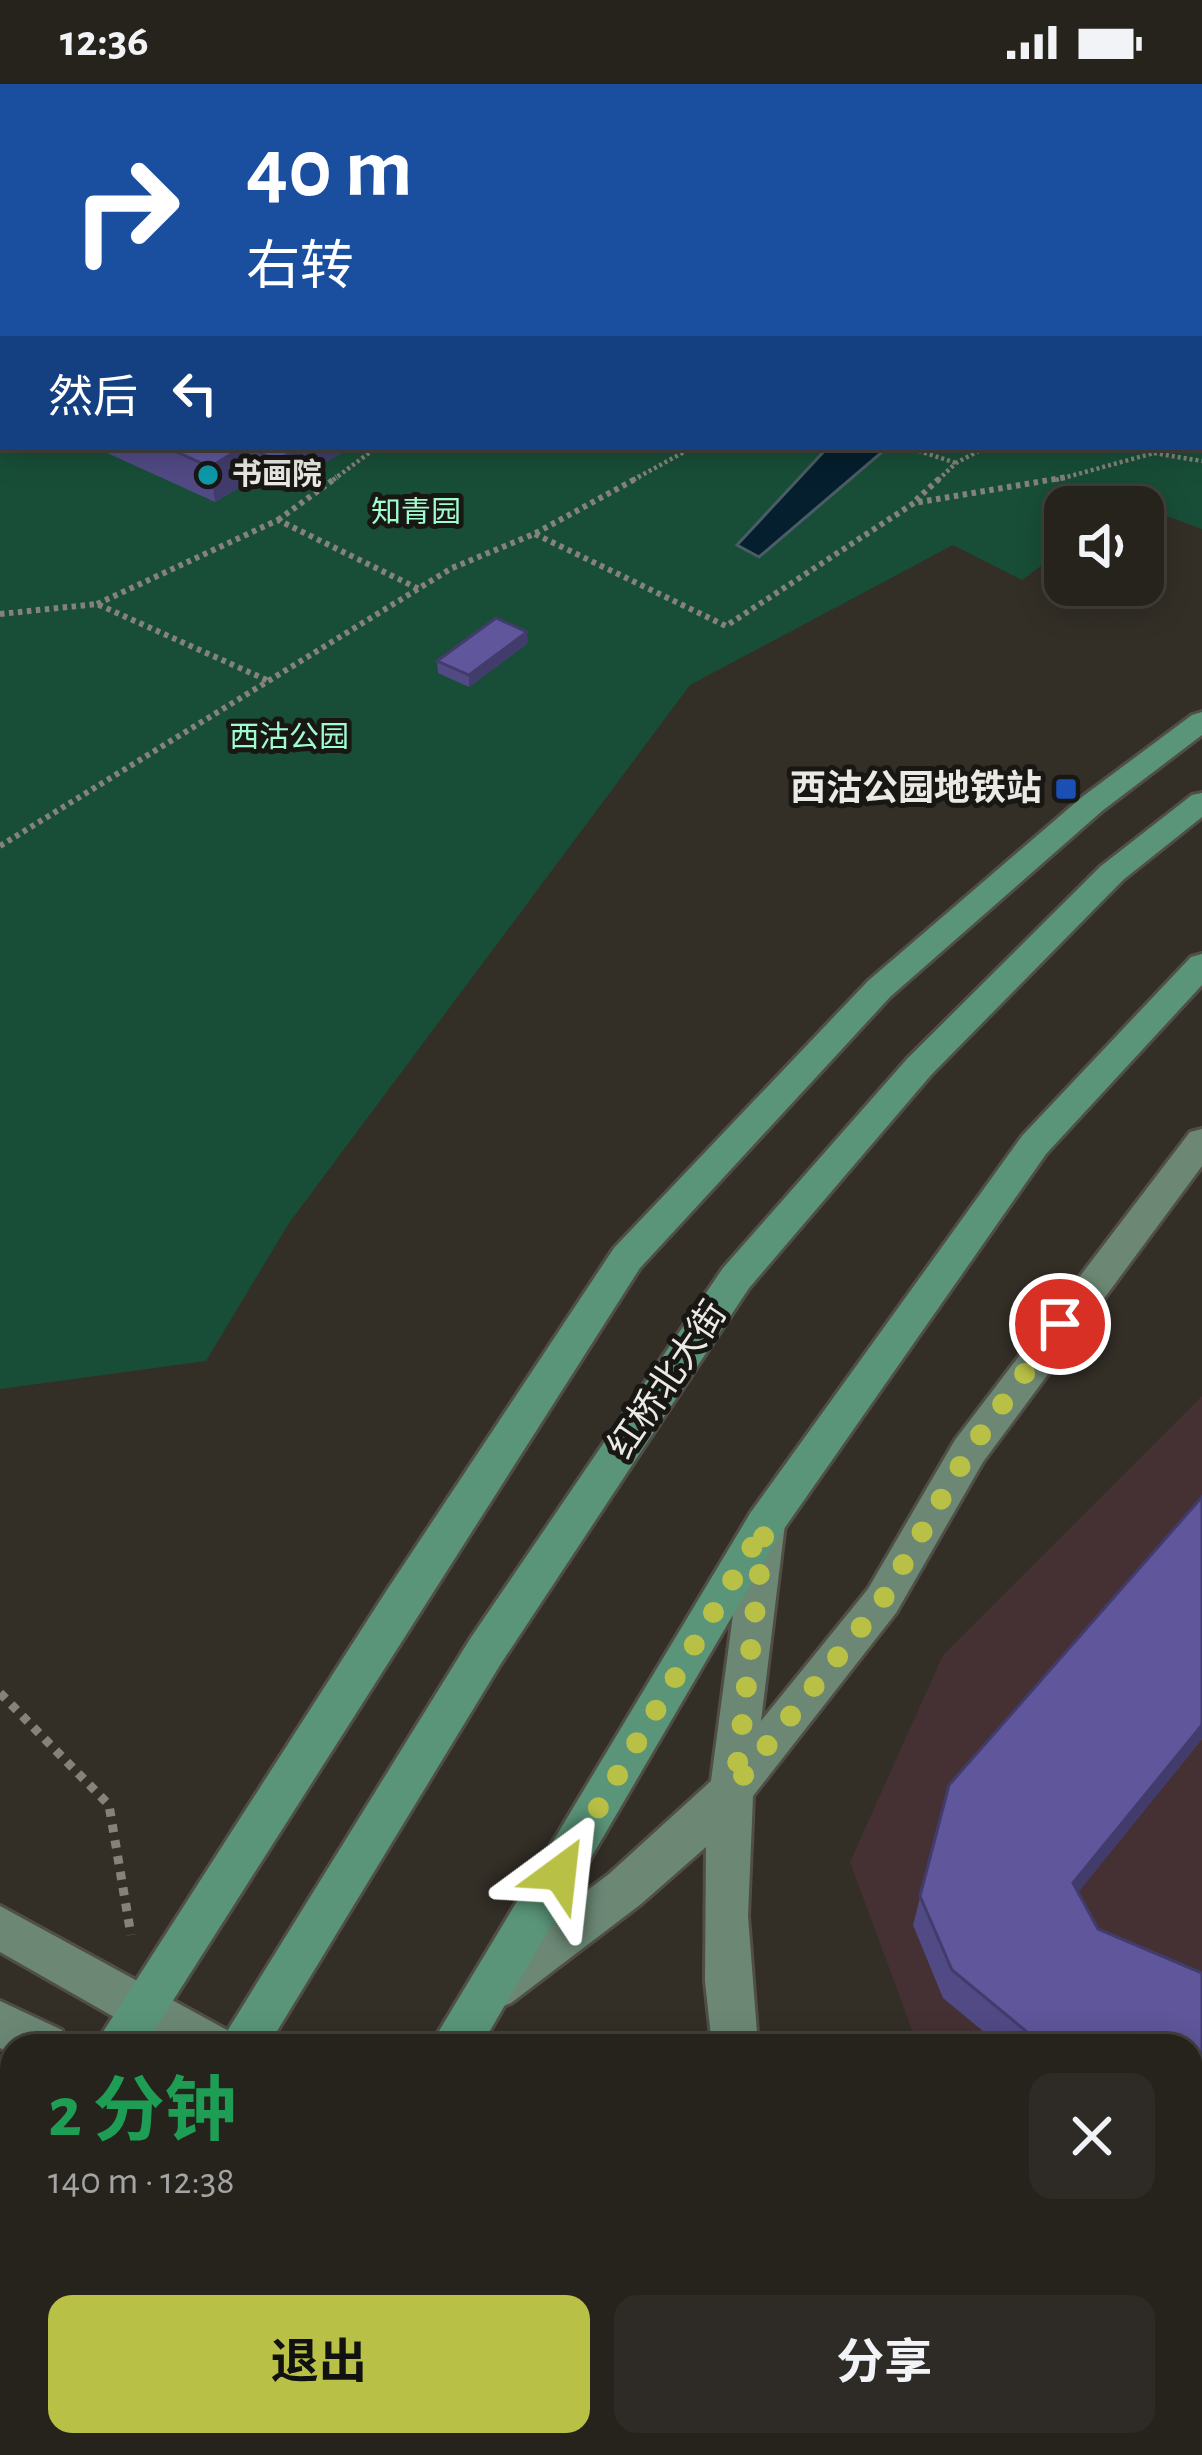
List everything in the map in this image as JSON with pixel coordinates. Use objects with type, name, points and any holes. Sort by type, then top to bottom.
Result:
[{"type":"main road","points":[[125,2034],[627,1258],[879,989],[1092,804],[1202,722]]},
{"type":"main road","name":"红桥北大街","points":[[248,2034],[485,1652],[736,1278],[919,1066],[1112,872],[1202,802]]},
{"type":"main road","points":[[461,2034],[765,1525],[1034,1145],[1202,965]]},
{"type":"main road","points":[[492,1989],[625,1889],[700,1824],[735,1786],[882,1601],[969,1451],[1084,1292],[1202,1141]]},
{"type":"main road","points":[[733,2034],[723,1906],[765,1525]]},
{"type":"main road","points":[[0,1928],[189,2034]]},
{"type":"path","points":[[0,614],[97,604],[278,520],[372,450]]},
{"type":"path","points":[[0,846],[452,568],[534,534],[688,450]]},
{"type":"path","points":[[916,450],[956,463]]},
{"type":"path","points":[[534,534],[726,626],[914,503],[956,463],[980,450]]},
{"type":"path","points":[[914,503],[1036,485],[1154,450],[1202,461]]},
{"type":"path","points":[[278,520],[419,589]]},
{"type":"path","points":[[97,604],[268,682]]},
{"type":"path","points":[[0,1693],[109,1805],[143,2007]]},
{"type":"shaded area","points":[[1202,1396],[1202,2034],[914,2034],[850,1862],[943,1655]]},
{"type":"green space","name":"西沽公园","points":[[0,450],[1202,450],[1202,529],[1164,515],[1164,486],[1044,486],[1044,564],[1022,580],[953,545],[690,685],[289,1223],[206,1361],[0,1389]]},
{"type":"water","points":[[825,450],[884,450],[759,557],[737,545]]},
{"type":"building","points":[[173,450],[238,450],[210,467]]},
{"type":"building","points":[[253,450],[295,450],[277,460]]},
{"type":"building","points":[[496,618],[527,632],[469,675],[437,661]]},
{"type":"building","points":[[1202,1497],[1202,1725],[1073,1883],[1098,1929],[1202,1973],[1202,2034],[1029,2034],[952,1970],[920,1896],[949,1785]]},
{"type":"place","name":"书画院","points":[[208,475]]},
{"type":"place","name":"西沽公园地铁站","points":[[1066,789]]},
{"type":"route","points":[[560,1873],[765,1525],[735,1786],[882,1601],[969,1451],[1060,1324]]},
{"type":"park label","name":"知青园","points":[[416,513]]}]
